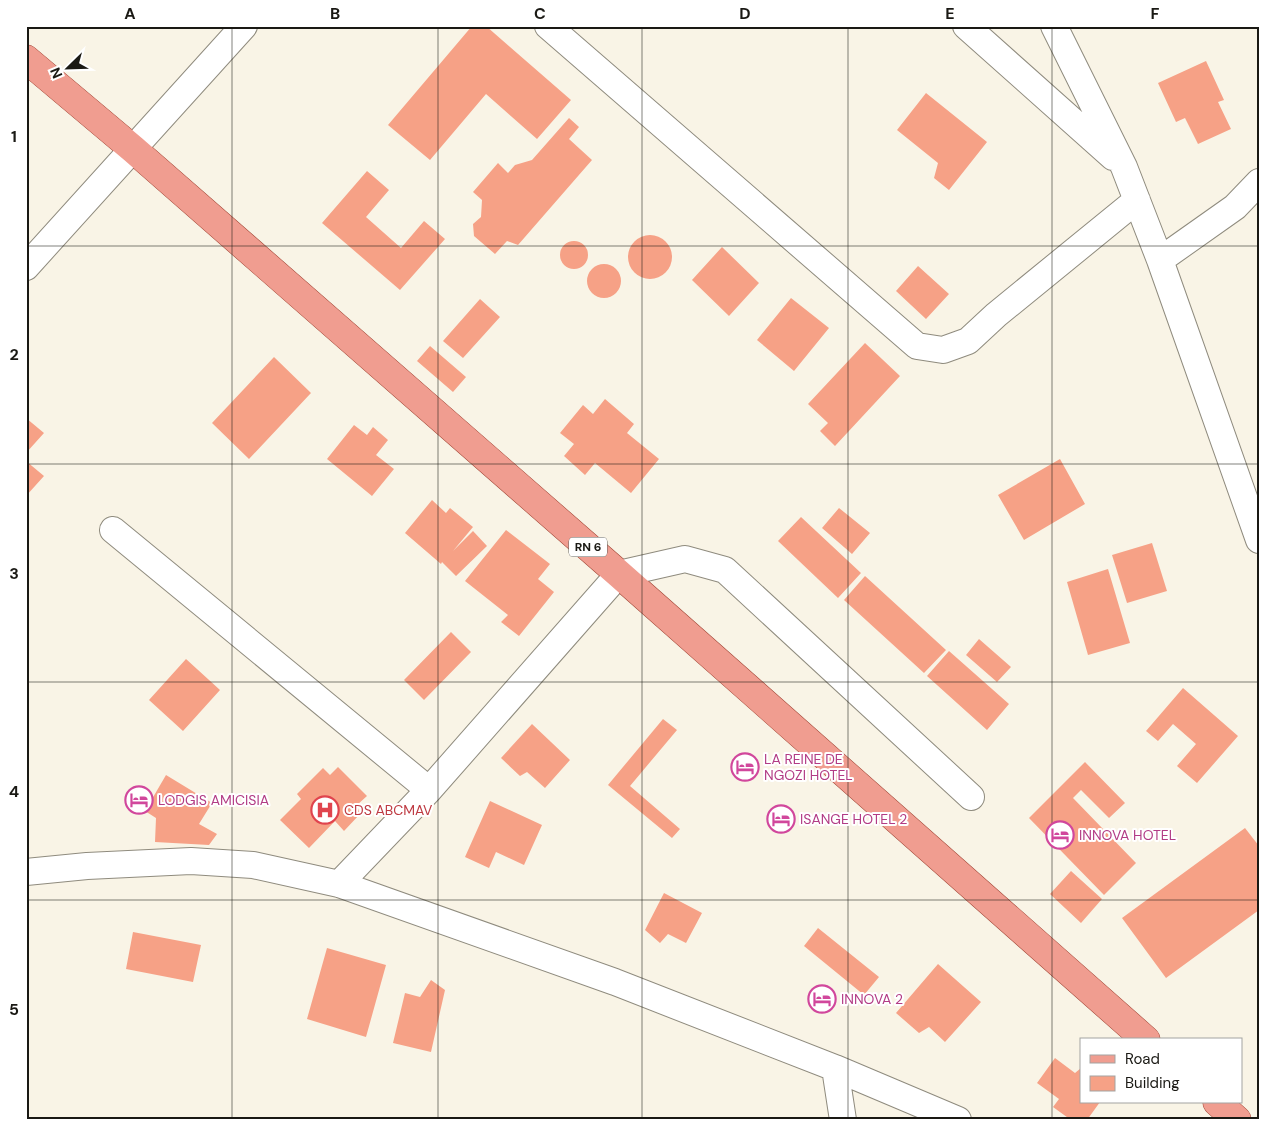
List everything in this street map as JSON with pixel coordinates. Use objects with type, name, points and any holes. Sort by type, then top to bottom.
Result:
[{"type":"main road","name":"RN 6","points":[[26,59],[133,149],[619,574],[1144,1038]]},
{"type":"main road","points":[[1219,1104],[1237,1120]]},
{"type":"street","points":[[26,267],[244,26]]},
{"type":"street","points":[[548,26],[917,346],[944,350],[968,341],[996,315],[1137,200]]},
{"type":"street","points":[[966,26],[1124,167]]},
{"type":"street","points":[[1054,26],[1124,167],[1160,260],[1259,540]]},
{"type":"street","points":[[1160,260],[1235,207],[1259,182]]},
{"type":"street","points":[[113,530],[428,790]]},
{"type":"street","points":[[339,884],[428,790],[619,574],[685,559],[725,570],[972,797]]},
{"type":"street","points":[[26,872],[87,866],[191,861],[253,865],[339,884],[615,982],[835,1068],[958,1120]]},
{"type":"street","points":[[835,1068],[843,1120]]},
{"type":"building","points":[[472,26],[486,26],[571,100],[537,139],[486,94],[430,160],[388,125]]},
{"type":"building","points":[[1206,61],[1224,100],[1218,102],[1231,129],[1198,144],[1185,118],[1176,122],[1158,83]]},
{"type":"building","points":[[926,93],[987,142],[949,190],[934,178],[938,163],[897,130]]},
{"type":"building","points":[[569,118],[579,127],[569,139],[592,160],[518,245],[507,241],[495,254],[474,236],[473,224],[481,217],[482,200],[473,192],[498,163],[508,173],[515,165],[532,160]]},
{"type":"building","points":[[367,171],[389,190],[366,217],[401,248],[424,221],[445,239],[400,290],[322,223]]},
{"type":"building","points":[[654,235],[666,241],[671,248],[671,266],[666,273],[659,278],[646,279],[638,276],[631,269],[628,253],[631,245],[638,238]]},
{"type":"building","points":[[574,241],[584,245],[588,255],[584,265],[574,269],[564,265],[560,255],[564,245]]},
{"type":"building","points":[[722,247],[759,283],[729,316],[692,280]]},
{"type":"building","points":[[604,264],[616,269],[621,281],[616,293],[604,298],[592,293],[587,281],[592,269]]},
{"type":"building","points":[[918,266],[949,294],[926,319],[896,291]]},
{"type":"building","points":[[791,298],[829,328],[794,371],[757,340]]},
{"type":"building","points":[[480,299],[500,317],[463,358],[443,341]]},
{"type":"building","points":[[865,343],[900,376],[835,446],[820,431],[828,423],[808,404]]},
{"type":"building","points":[[430,346],[466,377],[453,392],[417,361]]},
{"type":"building","points":[[274,357],[311,393],[249,459],[212,423]]},
{"type":"building","points":[[605,399],[634,424],[627,433],[659,459],[631,493],[595,463],[585,475],[564,456],[574,444],[560,433],[583,405],[593,414]]},
{"type":"building","points":[[26,418],[44,433],[26,453]]},
{"type":"building","points":[[354,425],[367,435],[373,427],[388,440],[376,455],[394,469],[372,496],[327,459]]},
{"type":"building","points":[[1060,459],[1085,504],[1024,540],[998,495]]},
{"type":"building","points":[[26,461],[44,476],[26,496]]},
{"type":"building","points":[[432,500],[446,513],[450,508],[473,527],[453,551],[473,531],[487,546],[456,576],[442,562],[441,564],[405,533]]},
{"type":"building","points":[[839,508],[870,533],[852,554],[822,528]]},
{"type":"building","points":[[801,517],[861,573],[838,598],[778,541]]},
{"type":"building","points":[[506,530],[550,564],[538,579],[554,592],[519,636],[501,622],[508,615],[465,581]]},
{"type":"building","points":[[1152,543],[1167,591],[1127,603],[1112,555]]},
{"type":"building","points":[[1108,569],[1130,643],[1088,655],[1067,582]]},
{"type":"building","points":[[865,576],[946,650],[924,673],[844,600]]},
{"type":"building","points":[[451,632],[471,652],[424,700],[404,680]]},
{"type":"building","points":[[979,639],[1011,667],[997,682],[966,655]]},
{"type":"building","points":[[949,651],[1009,704],[987,730],[927,676]]},
{"type":"building","points":[[186,659],[220,690],[183,731],[149,700]]},
{"type":"building","points":[[1183,688],[1238,736],[1197,783],[1177,766],[1196,744],[1173,724],[1158,741],[1146,731]]},
{"type":"building","points":[[663,719],[677,730],[630,786],[680,829],[672,838],[608,785]]},
{"type":"building","points":[[532,724],[570,760],[545,788],[527,772],[520,776],[501,758]]},
{"type":"building","points":[[1085,762],[1125,803],[1109,818],[1081,790],[1073,798],[1136,863],[1104,895],[1029,818]]},
{"type":"building","name":"CDS ABCMAV","points":[[338,767],[367,796],[357,805],[360,814],[344,831],[335,821],[309,848],[280,820],[301,799],[297,794],[323,768],[330,775]]},
{"type":"building","points":[[166,775],[212,803],[199,824],[217,834],[209,845],[155,842],[156,818],[145,811]]},
{"type":"building","points":[[490,801],[542,825],[524,865],[496,852],[489,868],[465,857]]},
{"type":"building","points":[[1245,828],[1259,846],[1259,910],[1166,978],[1122,918]]},
{"type":"building","points":[[1071,871],[1102,899],[1081,923],[1050,894]]},
{"type":"building","points":[[664,893],[702,913],[686,943],[668,934],[660,943],[645,930]]},
{"type":"building","points":[[818,928],[879,977],[864,995],[804,946]]},
{"type":"building","points":[[133,932],[201,945],[193,982],[126,969]]},
{"type":"building","points":[[327,948],[386,965],[366,1037],[307,1019]]},
{"type":"building","points":[[938,964],[981,1002],[945,1042],[929,1027],[919,1033],[896,1013]]},
{"type":"building","points":[[431,980],[445,990],[431,1052],[393,1043],[405,993],[420,997]]},
{"type":"building","points":[[1055,1058],[1075,1073],[1080,1069],[1080,1104],[1099,1104],[1087,1120],[1071,1120],[1053,1107],[1059,1099],[1037,1083]]},
{"type":"place","name":"LA REINE DE NGOZI HOTEL","points":[[745,767]]},
{"type":"place","name":"LODGIS AMICISIA","points":[[139,800]]},
{"type":"place","name":"CDS ABCMAV","points":[[325,810]]},
{"type":"place","name":"ISANGE HOTEL 2","points":[[781,819]]},
{"type":"place","name":"INNOVA HOTEL","points":[[1060,835]]},
{"type":"place","name":"INNOVA 2","points":[[822,999]]}]
